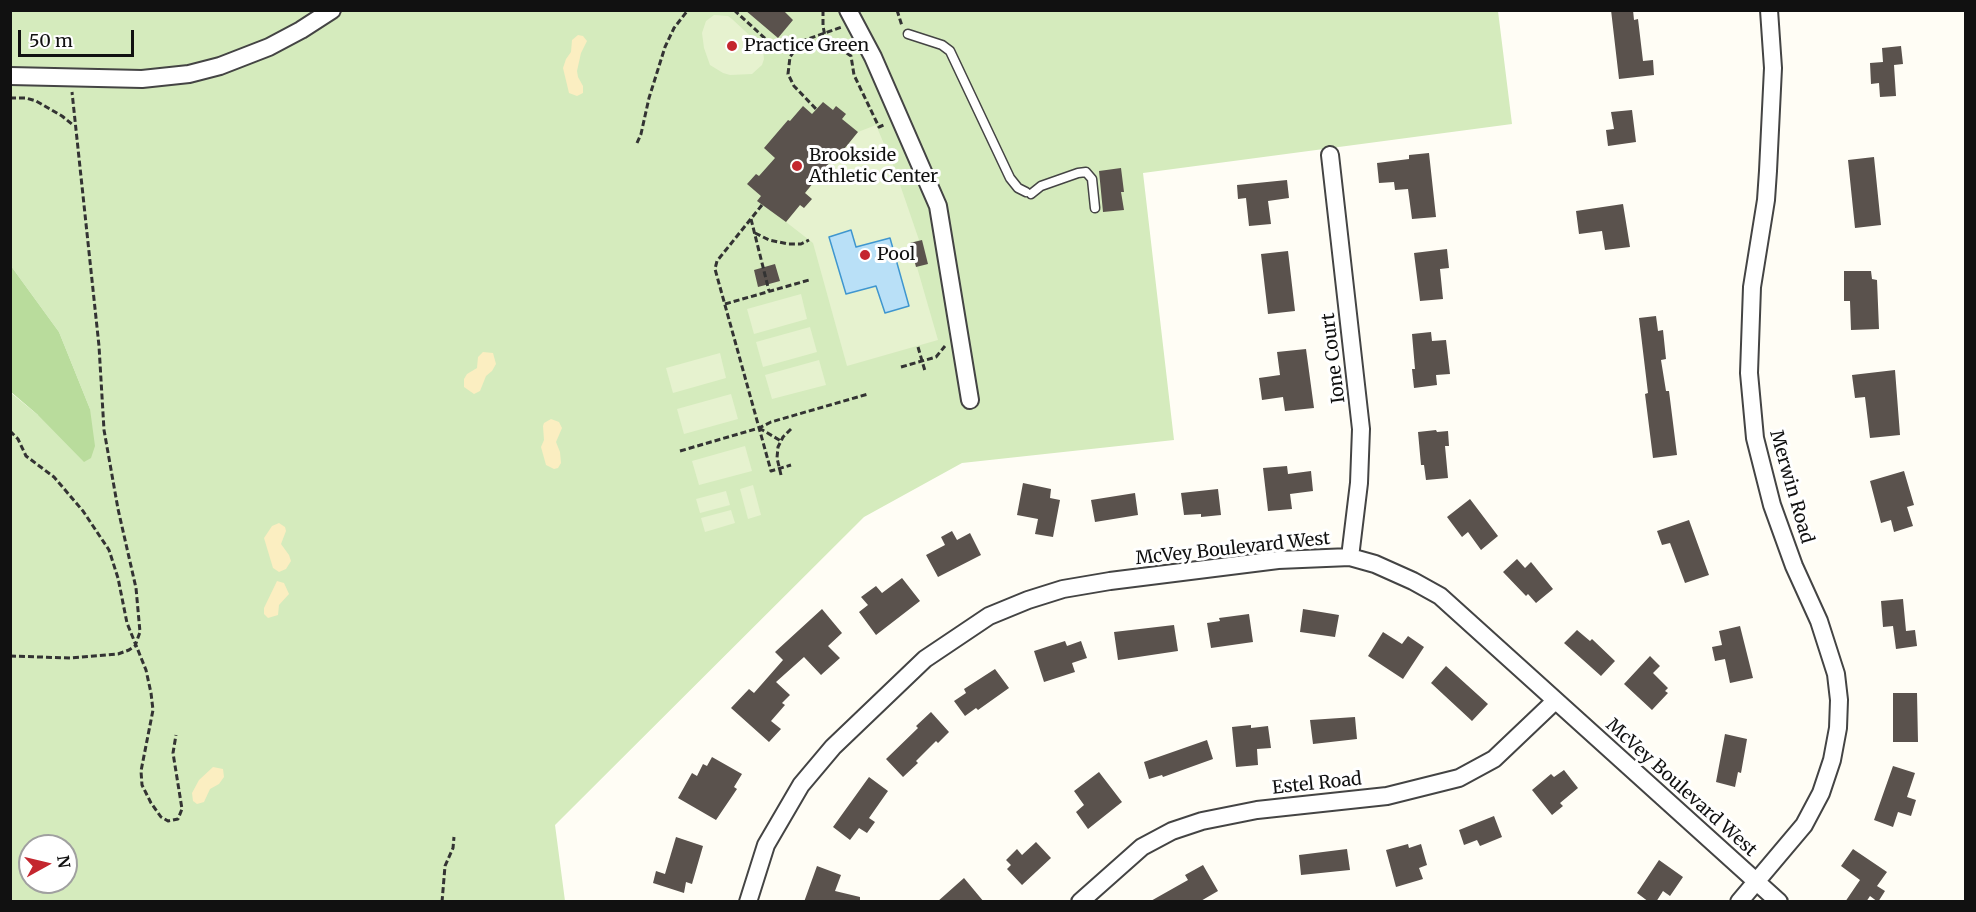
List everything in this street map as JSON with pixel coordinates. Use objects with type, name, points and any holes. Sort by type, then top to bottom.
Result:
[{"type":"street","points":[[10,76],[153,79],[196,73],[269,47],[332,10]]},
{"type":"street","name":"Merwin Road","points":[[1739,902],[1804,825],[1821,793],[1832,760],[1838,728],[1839,700],[1836,674],[1819,621],[1794,566],[1772,505],[1755,438],[1749,372],[1752,286],[1766,200],[1768,171],[1773,68],[1769,10]]},
{"type":"street","points":[[851,16],[877,66],[934,192],[970,400]]},
{"type":"street","name":"Ione Court","points":[[1330,155],[1361,429],[1359,483],[1350,557]]},
{"type":"street","name":"McVey Boulevard West","points":[[748,902],[766,845],[801,785],[833,747],[925,659],[989,616],[1036,597],[1064,589],[1110,581],[1278,560],[1350,557],[1375,564],[1440,596],[1779,902]]},
{"type":"street","name":"Estel Road","points":[[1087,900],[1142,847],[1172,831],[1202,820],[1257,810],[1387,796],[1459,778],[1494,759],[1555,701]]},
{"type":"lane","points":[[908,34],[942,45],[950,51],[1010,178],[1018,188],[1028,193],[1043,185],[1086,172],[1092,178],[1095,208]]},
{"type":"path","points":[[637,143],[665,47],[674,28],[688,10]]},
{"type":"path","points":[[823,10],[824,33],[830,42],[851,56],[854,75],[879,127],[892,122]]},
{"type":"path","points":[[736,11],[774,45],[788,46],[824,33],[851,16]]},
{"type":"path","points":[[806,39],[791,54],[788,74],[794,86],[816,110]]},
{"type":"path","points":[[10,656],[71,658],[122,653],[136,644],[140,627],[139,605],[113,487],[106,440],[98,336],[71,78]]},
{"type":"path","points":[[10,98],[26,98],[36,101],[71,122],[75,128]]},
{"type":"path","points":[[762,205],[715,264],[716,273],[771,471],[791,465]]},
{"type":"path","points":[[751,219],[769,291]]},
{"type":"path","points":[[755,233],[769,240],[788,244],[805,243],[809,240]]},
{"type":"path","points":[[724,304],[809,280]]},
{"type":"path","points":[[901,368],[939,355],[945,348],[947,340]]},
{"type":"path","points":[[918,347],[925,371]]},
{"type":"path","points":[[680,451],[868,394]]},
{"type":"path","points":[[759,428],[781,441]]},
{"type":"path","points":[[781,475],[777,455],[781,441],[791,429]]},
{"type":"path","points":[[10,430],[18,439],[26,456],[54,477],[106,543],[118,578],[127,623],[146,670],[153,705],[141,781],[151,803],[161,817],[168,821],[178,819],[182,808],[173,753],[176,735]]},
{"type":"path","points":[[442,902],[445,866],[453,848],[454,837]]},
{"type":"green space","points":[[11,11],[1498,11],[1512,124],[1143,173],[1174,440],[962,463],[864,517],[555,825],[565,901],[11,901],[10,392],[38,415],[90,409],[59,332],[11,266]]},
{"type":"green space","name":"Practice Green","points":[[714,15],[728,16],[759,44],[764,59],[762,65],[752,74],[730,75],[710,65],[702,33],[706,21]]},
{"type":"green space","name":"Pool","points":[[876,125],[895,170],[919,240],[910,243],[938,340],[847,366],[813,243],[786,222],[800,205],[804,208],[812,199],[805,193],[834,157],[836,158],[858,132]]},
{"type":"green space","points":[[11,266],[59,332],[90,409],[95,446],[91,458],[84,462],[38,415],[11,392]]},
{"type":"green space","points":[[801,294],[807,319],[754,334],[747,309]]},
{"type":"green space","points":[[810,327],[817,352],[763,367],[756,342]]},
{"type":"green space","points":[[720,353],[726,378],[673,393],[666,368]]},
{"type":"green space","points":[[819,360],[826,385],[772,399],[765,375]]},
{"type":"green space","points":[[731,394],[738,419],[684,434],[677,409]]},
{"type":"green space","points":[[745,446],[752,471],[699,485],[692,461]]},
{"type":"green space","points":[[753,485],[761,515],[748,519],[740,489]]},
{"type":"green space","points":[[726,491],[730,505],[700,513],[696,499]]},
{"type":"green space","points":[[731,510],[735,523],[705,532],[701,518]]},
{"type":"sand","points":[[578,35],[583,36],[587,41],[581,53],[577,71],[583,86],[583,93],[577,96],[569,93],[563,68],[571,52],[572,40]]},
{"type":"sand","points":[[483,352],[493,353],[496,364],[486,376],[480,391],[474,394],[464,387],[464,379],[467,374],[477,368],[478,357]]},
{"type":"sand","points":[[551,419],[559,422],[562,428],[556,442],[561,463],[558,468],[554,469],[546,465],[541,447],[544,440],[544,423]]},
{"type":"sand","points":[[279,523],[285,527],[286,531],[281,544],[291,561],[286,569],[279,572],[273,568],[264,538],[272,526]]},
{"type":"sand","points":[[277,581],[284,583],[289,594],[279,605],[278,615],[268,618],[264,614],[264,608]]},
{"type":"sand","points":[[213,767],[223,769],[224,777],[219,784],[210,789],[204,802],[197,804],[193,801],[192,793],[199,780]]},
{"type":"water","points":[[851,230],[856,247],[890,238],[909,306],[885,313],[876,286],[846,294],[829,237]]},
{"type":"building","points":[[745,10],[783,10],[793,20],[778,38]]},
{"type":"building","points":[[1611,10],[1633,10],[1634,20],[1638,19],[1643,61],[1653,60],[1654,75],[1619,79]]},
{"type":"building","points":[[1901,46],[1903,64],[1894,65],[1896,96],[1880,97],[1879,83],[1871,84],[1870,63],[1883,62],[1882,48]]},
{"type":"building","name":"Brookside Athletic Center","points":[[823,102],[833,110],[836,106],[846,114],[842,119],[858,132],[805,193],[812,199],[804,208],[800,205],[786,222],[757,201],[761,196],[747,184],[756,174],[759,176],[775,158],[764,148],[788,120],[790,121],[803,106],[812,114]]},
{"type":"building","points":[[1632,110],[1636,142],[1608,146],[1606,130],[1614,129],[1611,112]]},
{"type":"building","points":[[1429,153],[1436,217],[1412,219],[1408,189],[1395,190],[1394,182],[1379,183],[1377,163],[1409,159],[1409,155]]},
{"type":"building","points":[[1874,157],[1881,225],[1855,228],[1848,160]]},
{"type":"building","points":[[1121,168],[1124,210],[1103,212],[1099,171]]},
{"type":"building","points":[[1287,180],[1289,198],[1268,201],[1271,224],[1249,226],[1246,198],[1238,199],[1237,185]]},
{"type":"building","points":[[1623,204],[1630,247],[1605,250],[1602,231],[1579,234],[1576,211]]},
{"type":"building","points":[[922,240],[928,264],[916,267],[910,243]]},
{"type":"building","points":[[1447,249],[1449,268],[1440,269],[1443,299],[1420,301],[1414,253]]},
{"type":"building","points":[[1288,251],[1295,311],[1268,314],[1261,254]]},
{"type":"building","points":[[775,264],[780,281],[758,287],[754,270]]},
{"type":"building","points":[[1844,271],[1871,271],[1872,279],[1877,280],[1879,329],[1851,330],[1850,301],[1844,301]]},
{"type":"building","points":[[1656,316],[1658,331],[1663,330],[1666,359],[1661,360],[1666,391],[1669,391],[1677,455],[1653,458],[1639,318]]},
{"type":"building","points":[[1431,332],[1432,341],[1446,340],[1450,374],[1436,375],[1437,385],[1414,388],[1412,334]]},
{"type":"building","points":[[1306,349],[1314,408],[1285,411],[1283,397],[1262,400],[1259,378],[1280,375],[1277,352]]},
{"type":"building","points":[[1895,370],[1900,435],[1870,438],[1865,397],[1855,398],[1852,375]]},
{"type":"building","points":[[1436,430],[1437,432],[1448,431],[1449,446],[1445,446],[1448,478],[1426,480],[1424,465],[1421,465],[1418,432]]},
{"type":"building","points":[[1287,466],[1288,474],[1311,471],[1313,491],[1290,494],[1292,509],[1268,511],[1263,468]]},
{"type":"building","points":[[1904,471],[1914,505],[1907,507],[1913,526],[1894,532],[1891,520],[1881,523],[1870,481]]},
{"type":"building","points":[[1023,483],[1051,489],[1050,498],[1060,500],[1053,537],[1035,534],[1038,519],[1017,515]]},
{"type":"building","points":[[1218,489],[1221,515],[1201,517],[1201,514],[1184,515],[1181,493]]},
{"type":"building","points":[[1135,493],[1138,515],[1095,522],[1091,500]]},
{"type":"building","points":[[1470,499],[1498,536],[1481,550],[1468,532],[1462,537],[1447,517]]},
{"type":"building","points":[[1689,520],[1709,575],[1685,583],[1670,543],[1662,545],[1657,531]]},
{"type":"building","points":[[952,531],[957,540],[970,533],[981,555],[938,577],[926,555],[945,545],[941,537]]},
{"type":"building","points":[[1517,559],[1525,568],[1531,562],[1553,589],[1536,603],[1503,572]]},
{"type":"building","points":[[902,578],[920,601],[876,635],[859,612],[868,605],[861,597],[876,586],[882,593]]},
{"type":"building","points":[[1903,599],[1906,631],[1915,630],[1917,646],[1896,649],[1893,626],[1883,627],[1881,601]]},
{"type":"building","points":[[822,609],[842,633],[828,646],[840,658],[821,675],[804,657],[776,682],[790,695],[782,703],[785,705],[771,721],[781,729],[769,742],[731,708],[749,689],[754,693],[783,660],[775,652]]},
{"type":"building","points":[[1303,609],[1339,615],[1335,637],[1300,632]]},
{"type":"building","points":[[1249,614],[1253,642],[1211,648],[1207,623],[1220,621],[1219,618]]},
{"type":"building","points":[[1174,625],[1178,651],[1118,660],[1114,632]]},
{"type":"building","points":[[1740,626],[1753,678],[1730,683],[1725,659],[1715,661],[1712,647],[1722,645],[1719,631]]},
{"type":"building","points":[[1577,630],[1590,641],[1592,639],[1615,661],[1601,676],[1564,643]]},
{"type":"building","points":[[1383,632],[1402,644],[1408,636],[1424,647],[1403,679],[1368,656]]},
{"type":"building","points":[[1065,641],[1067,646],[1081,641],[1087,658],[1072,663],[1075,672],[1044,682],[1034,651]]},
{"type":"building","points":[[1650,656],[1660,666],[1653,673],[1668,688],[1665,691],[1668,693],[1652,710],[1624,684]]},
{"type":"building","points":[[1446,666],[1488,704],[1472,721],[1431,683]]},
{"type":"building","points":[[995,669],[1009,688],[978,710],[976,708],[965,716],[954,701],[966,693],[964,689]]},
{"type":"building","points":[[1893,693],[1917,693],[1918,742],[1893,742]]},
{"type":"building","points":[[931,712],[949,732],[938,743],[936,741],[903,777],[886,759]]},
{"type":"building","points":[[1355,717],[1357,739],[1313,744],[1310,720]]},
{"type":"building","points":[[1251,725],[1251,728],[1268,726],[1271,748],[1257,749],[1258,765],[1236,767],[1232,727]]},
{"type":"building","points":[[1725,734],[1747,739],[1741,773],[1738,772],[1735,787],[1716,782]]},
{"type":"building","points":[[1207,740],[1213,759],[1163,777],[1162,775],[1149,779],[1144,762]]},
{"type":"building","points":[[712,757],[742,774],[734,787],[737,789],[716,820],[678,798],[692,773],[697,776],[703,764],[707,766]]},
{"type":"building","points":[[1893,766],[1915,773],[1907,797],[1916,800],[1911,816],[1898,812],[1893,827],[1874,820]]},
{"type":"building","points":[[1564,770],[1578,788],[1560,803],[1563,806],[1552,815],[1532,790],[1551,774],[1554,777]]},
{"type":"building","points":[[1099,772],[1122,802],[1088,829],[1076,812],[1084,805],[1074,791]]},
{"type":"building","points":[[869,777],[888,791],[869,818],[875,822],[867,833],[859,828],[850,840],[833,827]]},
{"type":"building","points":[[1494,816],[1502,837],[1480,846],[1477,840],[1464,845],[1459,830]]},
{"type":"building","points":[[676,837],[703,846],[692,884],[686,882],[684,893],[653,883],[656,871],[665,874]]},
{"type":"building","points":[[1036,842],[1051,858],[1022,885],[1007,869],[1011,865],[1006,860],[1017,849],[1022,855]]},
{"type":"building","points":[[1408,844],[1409,848],[1421,844],[1427,865],[1419,868],[1423,879],[1396,887],[1386,850]]},
{"type":"building","points":[[1347,849],[1350,870],[1301,875],[1299,855]]},
{"type":"building","points":[[1853,849],[1887,872],[1877,886],[1885,891],[1878,902],[1870,896],[1866,902],[1845,902],[1860,880],[1841,866]]},
{"type":"building","points":[[1659,860],[1683,877],[1670,896],[1663,891],[1656,902],[1649,902],[1637,893]]},
{"type":"building","points":[[1203,865],[1218,891],[1199,902],[1149,902],[1188,880],[1185,875]]},
{"type":"building","points":[[817,866],[841,875],[835,891],[860,897],[860,902],[804,902]]},
{"type":"building","points":[[964,878],[984,902],[937,902]]},
{"type":"place","name":"Practice Green","points":[[732,46]]},
{"type":"place","name":"Brookside Athletic Center","points":[[797,166]]},
{"type":"place","name":"Pool","points":[[865,255]]}]
